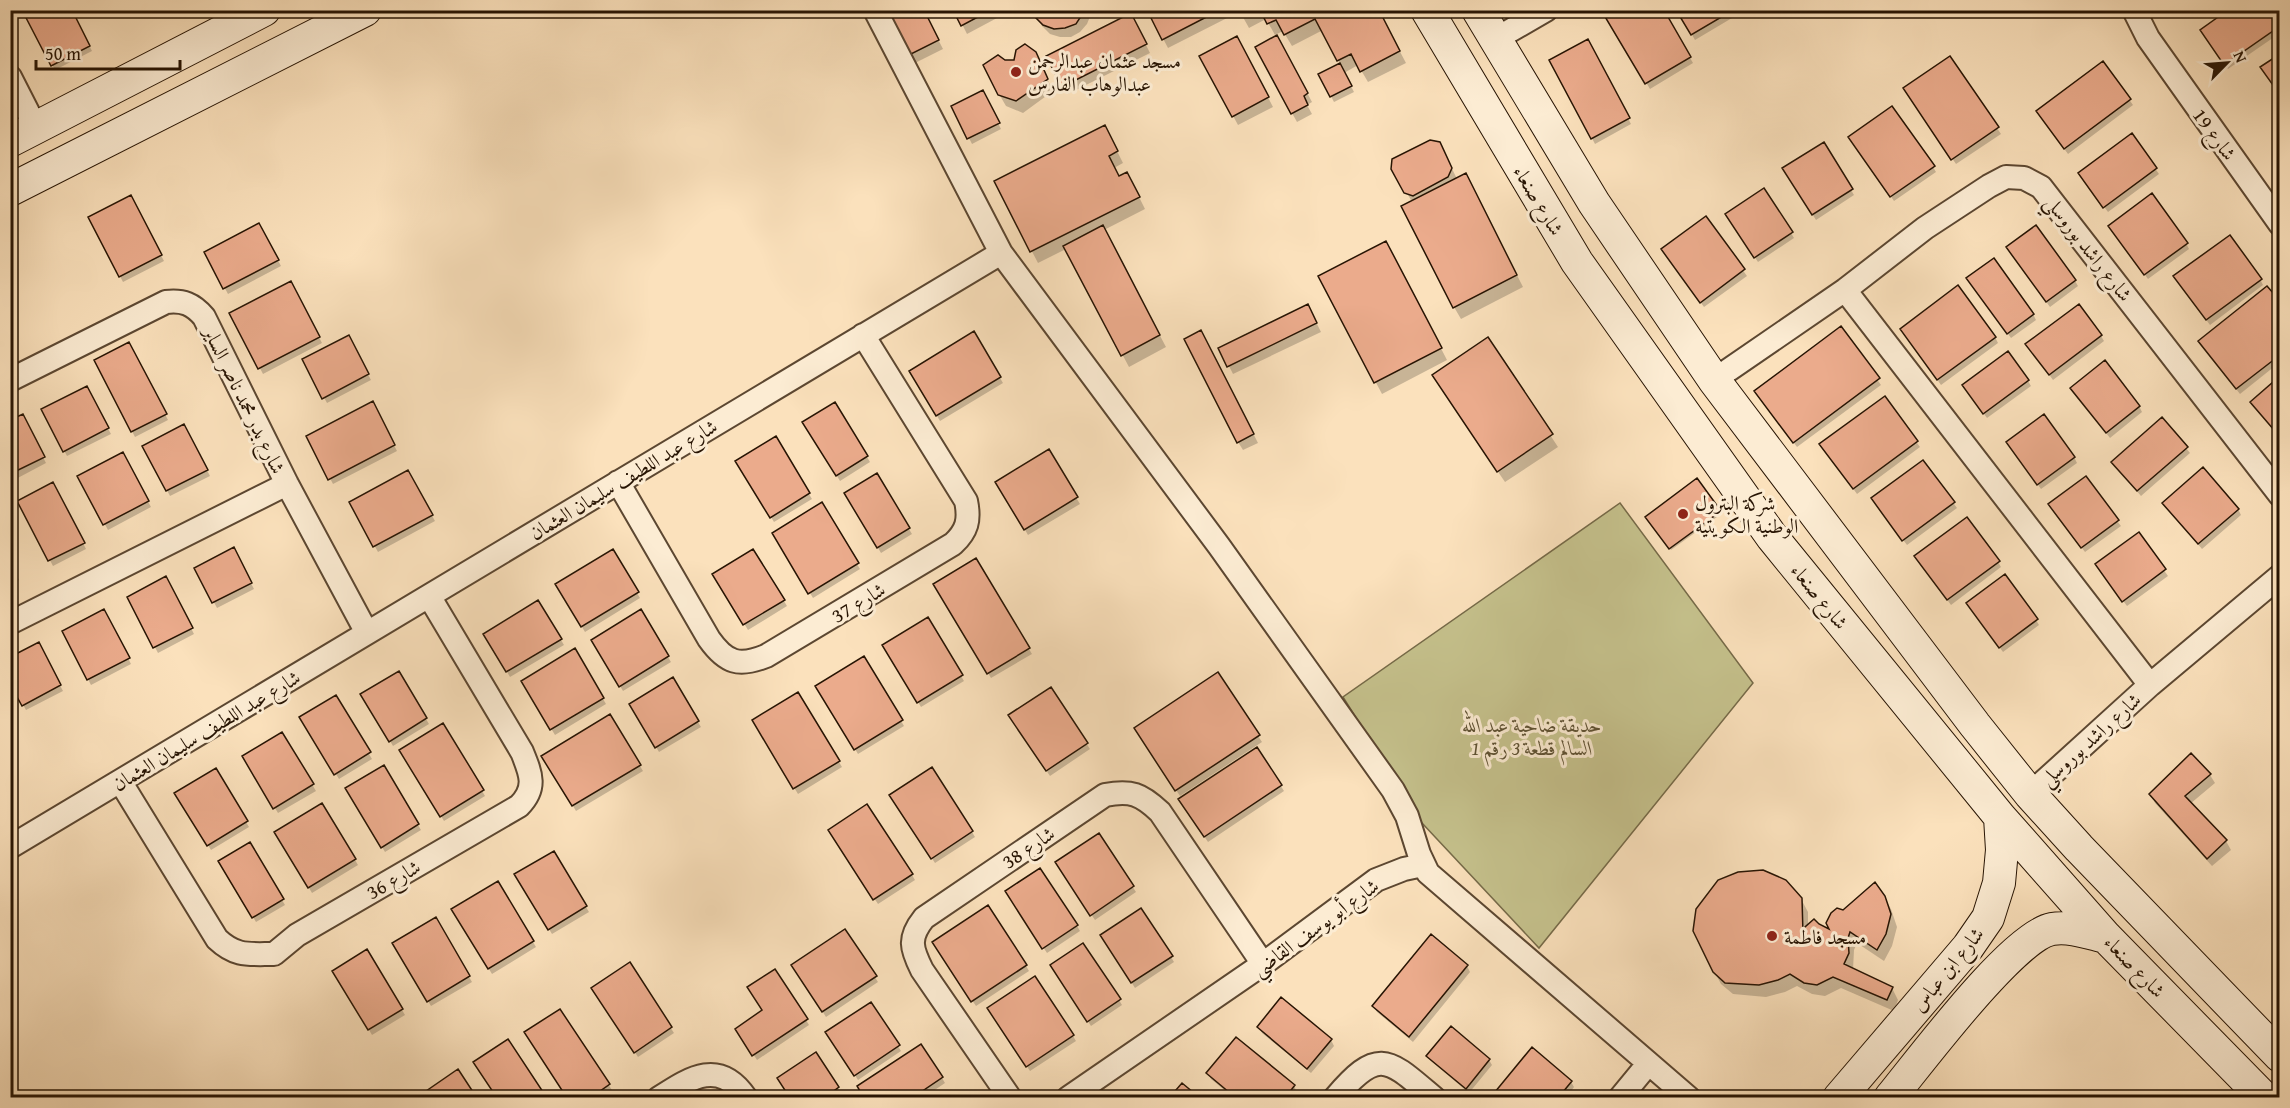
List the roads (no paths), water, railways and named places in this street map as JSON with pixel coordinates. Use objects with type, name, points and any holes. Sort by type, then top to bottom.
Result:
[{"type":"main road","points":[[23,134],[264,10]]},
{"type":"main road","points":[[10,190],[365,10]]},
{"type":"main road","name":"شارع صنعاء","points":[[1427,10],[1577,262],[1772,537],[2000,817],[2106,937],[2264,1098]]},
{"type":"main road","points":[[1478,10],[1594,203],[1714,380],[1926,662],[2030,794],[2087,857],[2280,1056]]},
{"type":"main road","points":[[1897,693],[1909,699],[1922,697],[1930,688],[1932,675],[1926,662]]},
{"type":"main road","points":[[1943,749],[1941,741],[1943,731],[1949,724],[1957,720],[1975,725]]},
{"type":"main road","name":"شارع ابن عباس","points":[[1839,1098],[1968,947],[1988,918],[2000,883],[2002,850],[2000,817]]},
{"type":"main road","name":"شارع ابن عباس","points":[[1890,1098],[1994,972],[2030,940],[2051,929],[2078,929],[2106,937]]},
{"type":"main road","points":[[1968,947],[1983,943],[1990,945],[1995,951],[1998,965],[1994,972]]},
{"type":"street","points":[[875,10],[1001,253],[1219,546],[1393,790],[1407,816],[1423,865],[1428,873],[1689,1098]]},
{"type":"street","points":[[1494,40],[1546,10]]},
{"type":"street","name":"شارع 19","points":[[2134,10],[2160,55],[2280,224]]},
{"type":"street","points":[[10,77],[23,134]]},
{"type":"street","name":"شارع راشد بوروسلي","points":[[1714,380],[1845,290],[1925,228],[1989,186],[2006,177],[2024,178],[2041,187],[2280,495]]},
{"type":"street","name":"شارع عبد اللطيف سليمان العثمان","points":[[10,847],[1001,253]]},
{"type":"street","name":"شارع راشد بوروسلي","points":[[1845,290],[2150,684]]},
{"type":"street","name":"شارع بدر محمد ناصر الساير","points":[[10,380],[166,302],[180,301],[197,309],[204,317],[287,484],[367,633]]},
{"type":"street","name":"شارع 37","points":[[618,482],[710,639],[726,659],[737,662],[751,662],[766,656],[953,544],[966,527],[969,514],[966,501],[863,335]]},
{"type":"street","name":"شارع بدر محمد ناصر الساير","points":[[10,623],[287,484]]},
{"type":"street","name":"شارع راشد بوروسلي","points":[[2030,794],[2150,684],[2280,576]]},
{"type":"street","name":"شارع 36","points":[[120,781],[218,939],[228,949],[242,953],[274,954],[297,935],[519,806],[528,796],[531,785],[530,770],[522,753],[429,596]]},
{"type":"street","name":"شارع 38","points":[[1010,1098],[922,970],[914,954],[912,941],[915,930],[924,918],[1105,795],[1121,792],[1134,794],[1148,800],[1160,812],[1263,964]]},
{"type":"street","name":"شارع أبو يوسف القاضي","points":[[1068,1098],[1263,964],[1376,880],[1404,869],[1423,865]]},
{"type":"street","points":[[1335,1098],[1354,1076],[1366,1068],[1388,1064],[1398,1068],[1434,1098]]},
{"type":"street","points":[[1620,1098],[1648,1064]]},
{"type":"street","points":[[659,1098],[682,1083],[707,1073],[718,1075],[730,1082],[746,1098]]},
{"type":"place","name":"مسجد عثمان عبدالرحمن عبدالوهاب الفارس","points":[[1016,72]]},
{"type":"place","name":"شركة البترول الوطنية الكويتية","points":[[1683,514]]},
{"type":"place","name":"مسجد فاطمة","points":[[1772,936]]},
{"type":"park label","name":"حديقة ضاحية عبد الله السالم قطعة 3 رقم 1","points":[[1532,736]]}]
